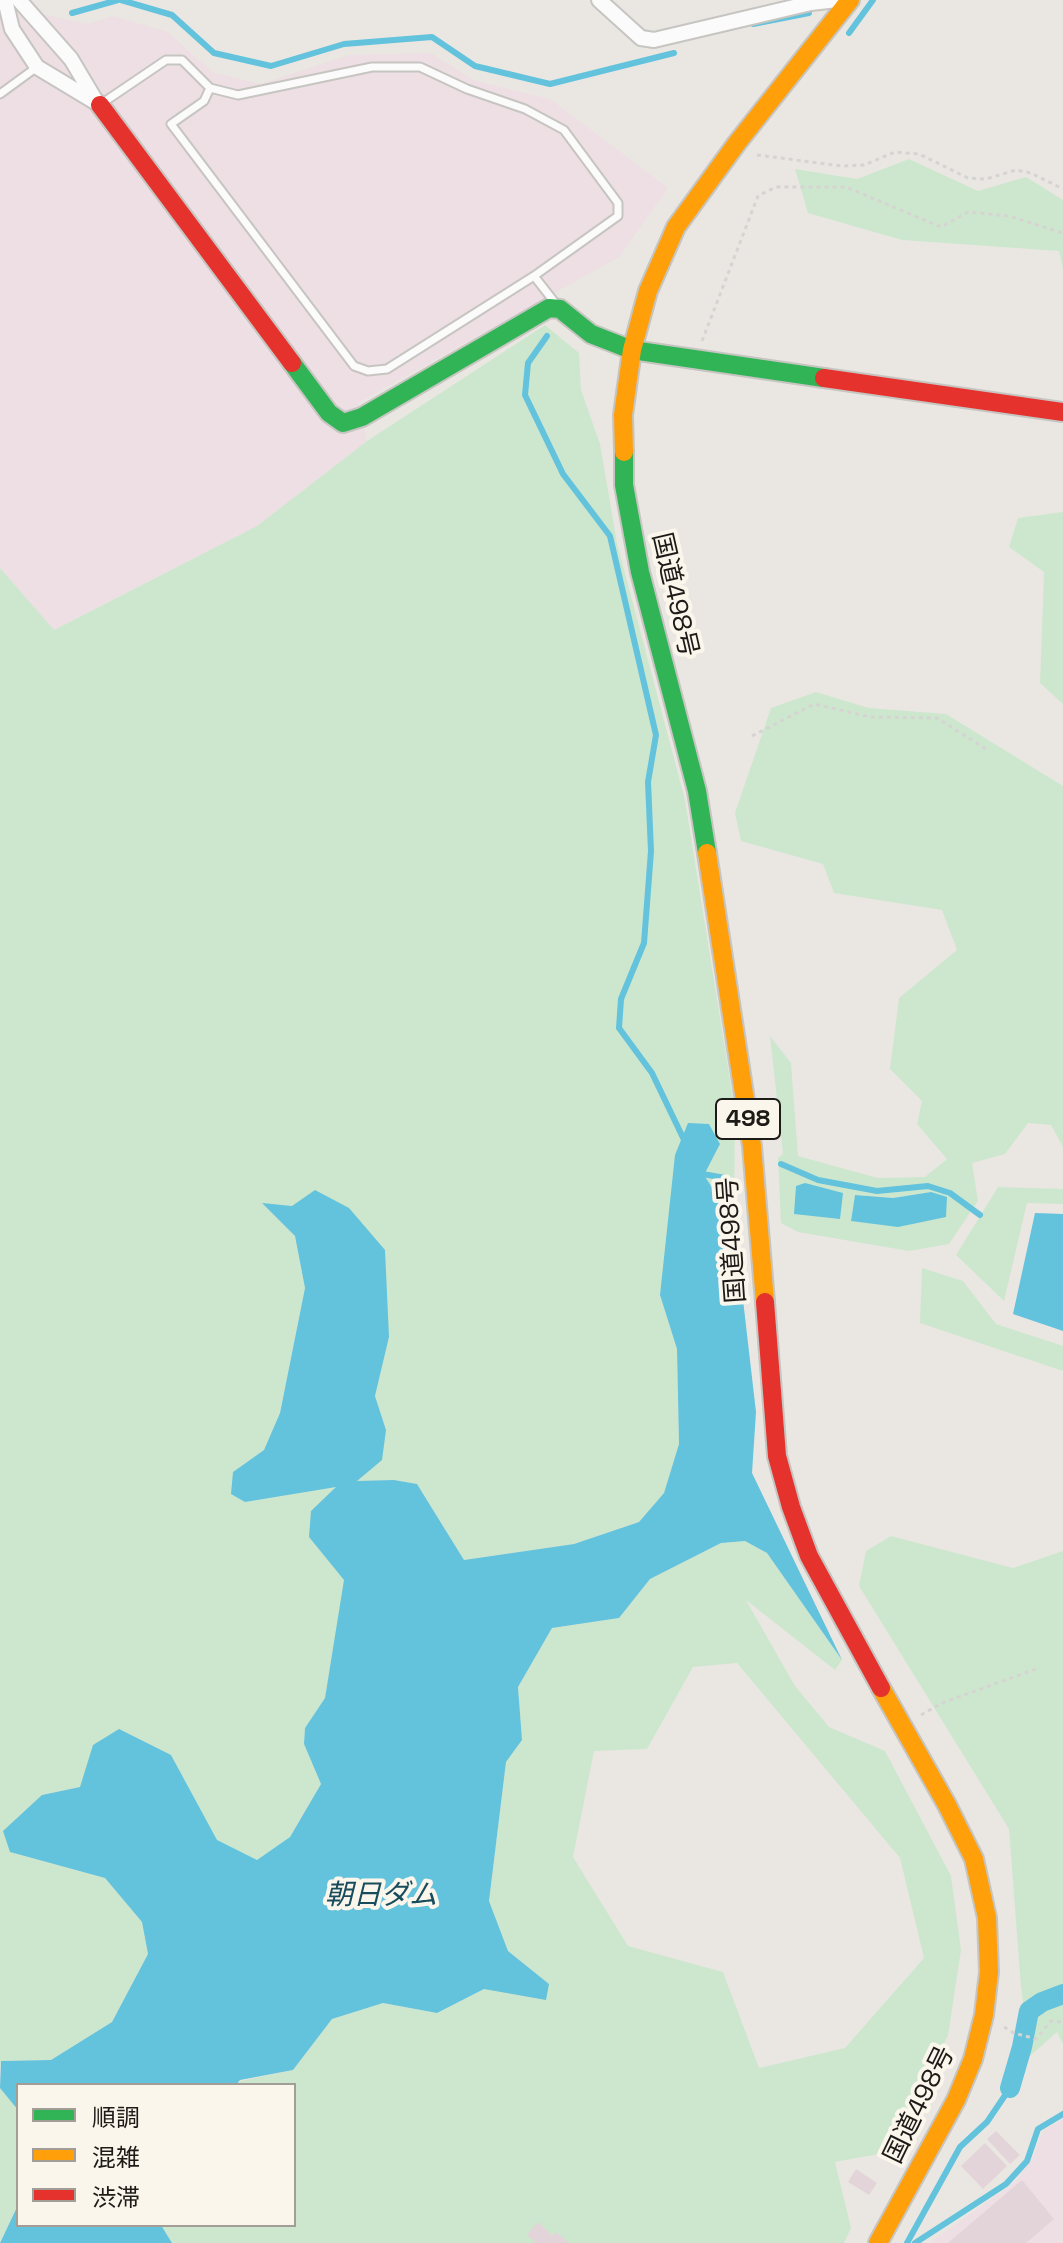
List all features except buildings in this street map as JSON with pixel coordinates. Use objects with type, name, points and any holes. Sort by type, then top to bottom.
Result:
[{"type":"main road","name":"国道498号","points":[[850,0],[737,143],[676,227],[648,291],[632,350],[623,415],[624,485],[640,572],[697,791],[752,1146],[777,1456],[809,1556],[974,1859],[987,1918],[989,1972],[984,2015],[973,2059],[962,2086],[878,2243]]},
{"type":"main road","points":[[100,105],[329,413],[343,423],[362,417],[549,308],[560,309],[591,334],[632,350],[1063,412]]},
{"type":"street","points":[[5,0],[6,33],[37,67],[100,105]]},
{"type":"street","points":[[19,0],[71,59],[100,105]]},
{"type":"street","points":[[599,0],[641,38],[654,40],[811,3],[837,0]]},
{"type":"lane","points":[[100,105],[166,60],[182,60],[210,88],[238,95],[372,67],[420,67],[467,89],[525,109],[564,130],[618,203],[618,216],[534,276],[387,369],[368,371],[354,366],[171,124],[204,101],[210,88]]},
{"type":"lane","points":[[0,94],[37,67]]},
{"type":"lane","points":[[534,276],[560,309]]},
{"type":"path","points":[[737,143],[758,156],[842,166],[864,165],[895,152],[919,154],[968,178],[986,179],[1016,170],[1031,173],[1063,189]]},
{"type":"path","points":[[695,359],[758,196],[776,187],[846,187],[941,227],[968,212],[1009,216],[1063,233]]},
{"type":"path","points":[[752,736],[814,704],[870,717],[937,718],[986,749]]},
{"type":"path","points":[[902,1726],[942,1703],[1036,1669]]},
{"type":"path","points":[[1014,2033],[1036,2039],[1051,2021],[1063,2022]]},
{"type":"shaded area","points":[[0,4],[86,24],[113,16],[168,32],[212,72],[260,84],[349,55],[431,53],[473,80],[550,99],[668,188],[619,257],[358,403],[367,441],[257,526],[53,630],[0,568]]},
{"type":"shaded area","points":[[1063,2119],[1063,2243],[929,2243],[1014,2183],[1032,2159],[1044,2130]]},
{"type":"green space","points":[[909,159],[978,191],[1026,177],[1063,200],[1063,269],[1059,251],[902,240],[808,213],[795,169],[857,179]]},
{"type":"green space","points":[[545,325],[579,353],[581,390],[600,444],[617,543],[685,800],[735,1111],[734,1222],[704,1175],[720,1144],[709,1124],[660,1295],[677,1349],[679,1444],[664,1493],[639,1522],[574,1544],[464,1560],[417,1484],[394,1480],[355,1482],[386,1430],[375,1396],[389,1337],[292,1206],[263,1204],[295,1236],[305,1288],[280,1413],[264,1450],[233,1472],[245,1502],[337,1486],[310,1537],[345,1580],[325,1698],[305,1728],[304,1744],[321,1784],[290,1837],[257,1860],[217,1841],[171,1755],[81,1787],[42,1795],[10,1852],[105,1878],[142,1922],[148,1954],[112,2022],[51,2060],[1,2061],[0,2068],[0,568],[54,630],[257,526],[367,441]]},
{"type":"green space","points":[[1063,512],[1063,704],[1040,683],[1044,572],[1009,547],[1018,518]]},
{"type":"green space","points":[[816,692],[869,708],[946,714],[1063,786],[1063,1147],[1051,1125],[1028,1123],[1005,1154],[972,1163],[978,1201],[949,1244],[909,1251],[798,1232],[781,1223],[778,1158],[783,1154],[770,1036],[791,1063],[798,1156],[878,1178],[925,1177],[947,1159],[917,1124],[922,1101],[890,1069],[899,998],[957,950],[942,910],[834,893],[823,864],[741,841],[735,813],[771,708]],"holes":[[[931,1192],[851,1221],[855,1195],[893,1198]]]},
{"type":"green space","points":[[998,1187],[1063,1189],[1063,1204],[1027,1203],[1004,1301],[956,1255]]},
{"type":"green space","points":[[922,1268],[963,1281],[996,1324],[1063,1346],[1063,1371],[920,1323]]},
{"type":"green space","points":[[891,1536],[1013,1568],[1063,1551],[1063,2044],[1057,2032],[1030,2056],[1021,1987],[1009,1829],[859,1586],[866,1551]]},
{"type":"green space","points":[[745,1541],[767,1553],[842,1660],[835,1670],[746,1600],[795,1686],[829,1727],[885,1751],[951,1876],[961,1950],[948,2036],[884,2153],[835,2162],[851,2228],[844,2243],[172,2243],[162,2227],[296,2227],[296,2083],[238,2083],[240,2081],[293,2070],[332,2019],[383,2003],[437,2013],[484,1989],[549,1984],[508,1951],[489,1901],[506,1762],[522,1740],[518,1687],[552,1628],[619,1618],[650,1579],[721,1543]],"holes":[[[737,1663],[900,1858],[924,1958],[845,2048],[759,2068],[723,1972],[628,1946],[573,1857],[594,1751],[647,1749],[693,1667]]]},
{"type":"green space","points":[[0,2088],[16,2108],[16,2209],[0,2242]]},
{"type":"water","name":"朝日ダム","points":[[688,1123],[709,1124],[720,1144],[704,1175],[734,1222],[756,1412],[752,1473],[842,1660],[767,1553],[745,1541],[721,1543],[650,1579],[619,1618],[552,1628],[518,1687],[522,1740],[506,1762],[489,1901],[508,1951],[549,1984],[546,2000],[484,1989],[437,2013],[383,2003],[332,2019],[293,2070],[238,2083],[16,2083],[16,2108],[0,2088],[1,2061],[51,2060],[112,2022],[148,1954],[142,1922],[105,1878],[10,1852],[3,1831],[42,1795],[80,1787],[93,1745],[119,1729],[171,1755],[217,1840],[257,1860],[290,1837],[321,1784],[304,1744],[305,1728],[325,1698],[344,1580],[309,1537],[311,1511],[336,1487],[245,1502],[231,1494],[233,1472],[264,1450],[280,1413],[305,1288],[295,1236],[262,1203],[292,1206],[315,1190],[349,1208],[385,1250],[389,1337],[375,1396],[386,1430],[382,1460],[357,1481],[394,1480],[417,1484],[464,1560],[574,1544],[639,1522],[664,1493],[679,1444],[677,1349],[660,1295],[675,1155]]},
{"type":"water","points":[[805,1183],[843,1193],[840,1219],[794,1214],[796,1186]]},
{"type":"water","points":[[931,1192],[947,1197],[946,1217],[898,1227],[851,1221],[855,1195],[893,1198]]},
{"type":"water","points":[[1035,1213],[1063,1214],[1063,1331],[1013,1314]]},
{"type":"water","points":[[16,2209],[16,2227],[162,2227],[172,2243],[0,2243]]},
{"type":"waterway","points":[[72,13],[118,0]]},
{"type":"waterway","points":[[121,0],[172,15],[214,53],[271,66],[344,44],[432,37],[475,66],[550,84],[674,53]]},
{"type":"waterway","points":[[849,33],[873,0]]},
{"type":"waterway","points":[[753,24],[809,13]]},
{"type":"waterway","points":[[547,336],[528,363],[525,395],[563,474],[610,536],[656,735],[648,782],[651,851],[644,943],[621,999],[619,1028],[652,1073],[686,1144]]},
{"type":"waterway","points":[[781,1164],[818,1180],[877,1191],[928,1186],[950,1193],[980,1215]]},
{"type":"waterway","points":[[697,1173],[725,1178]]},
{"type":"waterway","points":[[1010,2088],[1029,2011],[1063,1994]]},
{"type":"waterway","points":[[907,2243],[960,2147],[987,2122],[1010,2088]]},
{"type":"waterway","points":[[915,2243],[1006,2184],[1027,2161],[1038,2129],[1063,2114]]},
{"type":"traffic: fast","points":[[292,363],[329,413],[343,423],[362,417],[549,308],[560,309],[591,334],[632,350],[824,378]]},
{"type":"traffic: fast","points":[[624,452],[624,485],[640,572],[697,791],[707,853]]},
{"type":"traffic: slow","points":[[624,452],[623,415],[632,350],[648,291],[676,227],[737,143],[850,0]]},
{"type":"traffic: slow","points":[[707,853],[752,1146],[765,1302]]},
{"type":"traffic: slow","points":[[878,2243],[956,2100],[973,2059],[984,2015],[989,1972],[987,1918],[974,1859],[881,1688]]},
{"type":"traffic: jam","points":[[100,105],[292,363]]},
{"type":"traffic: jam","points":[[824,378],[1063,412]]},
{"type":"traffic: jam","points":[[765,1302],[777,1456],[791,1507],[809,1556],[881,1688]]}]
